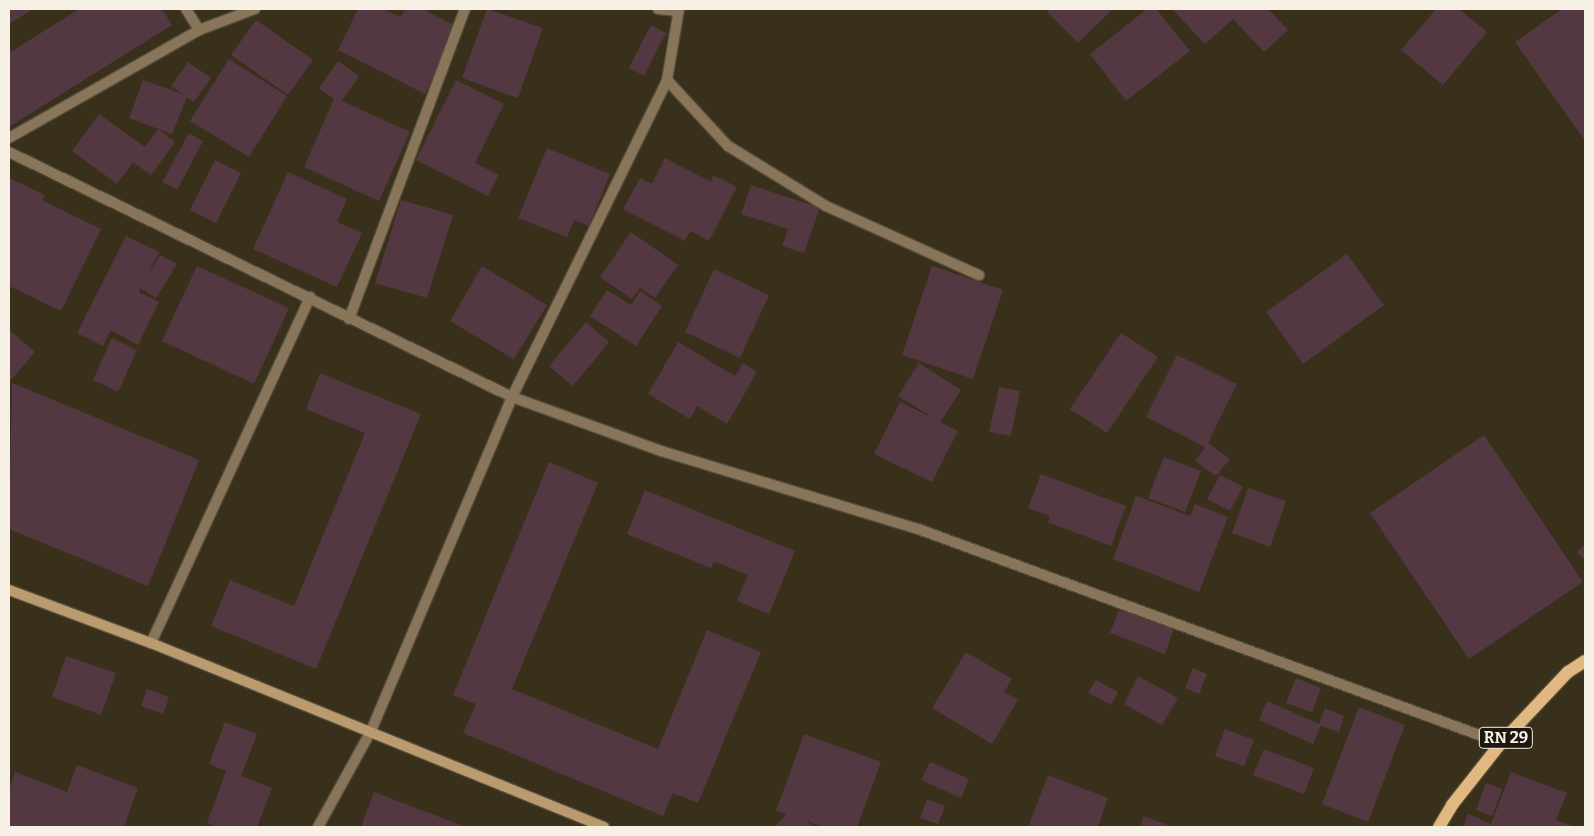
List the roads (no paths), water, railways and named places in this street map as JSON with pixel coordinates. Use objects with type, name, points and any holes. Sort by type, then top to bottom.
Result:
[{"type":"main road","points":[[9,590],[151,643],[604,827]]},
{"type":"main road","name":"RN 29","points":[[1439,827],[1501,743],[1568,672],[1585,661]]},
{"type":"street","points":[[186,9],[199,30]]},
{"type":"street","points":[[9,138],[199,30],[255,9]]},
{"type":"street","points":[[349,319],[465,9]]},
{"type":"street","points":[[318,827],[371,731],[512,397],[667,80],[679,10],[658,9]]},
{"type":"street","points":[[667,80],[728,146],[826,206],[980,275]]},
{"type":"street","points":[[9,152],[512,397],[662,452],[921,530],[1501,743]]},
{"type":"street","points":[[151,643],[310,297]]}]
